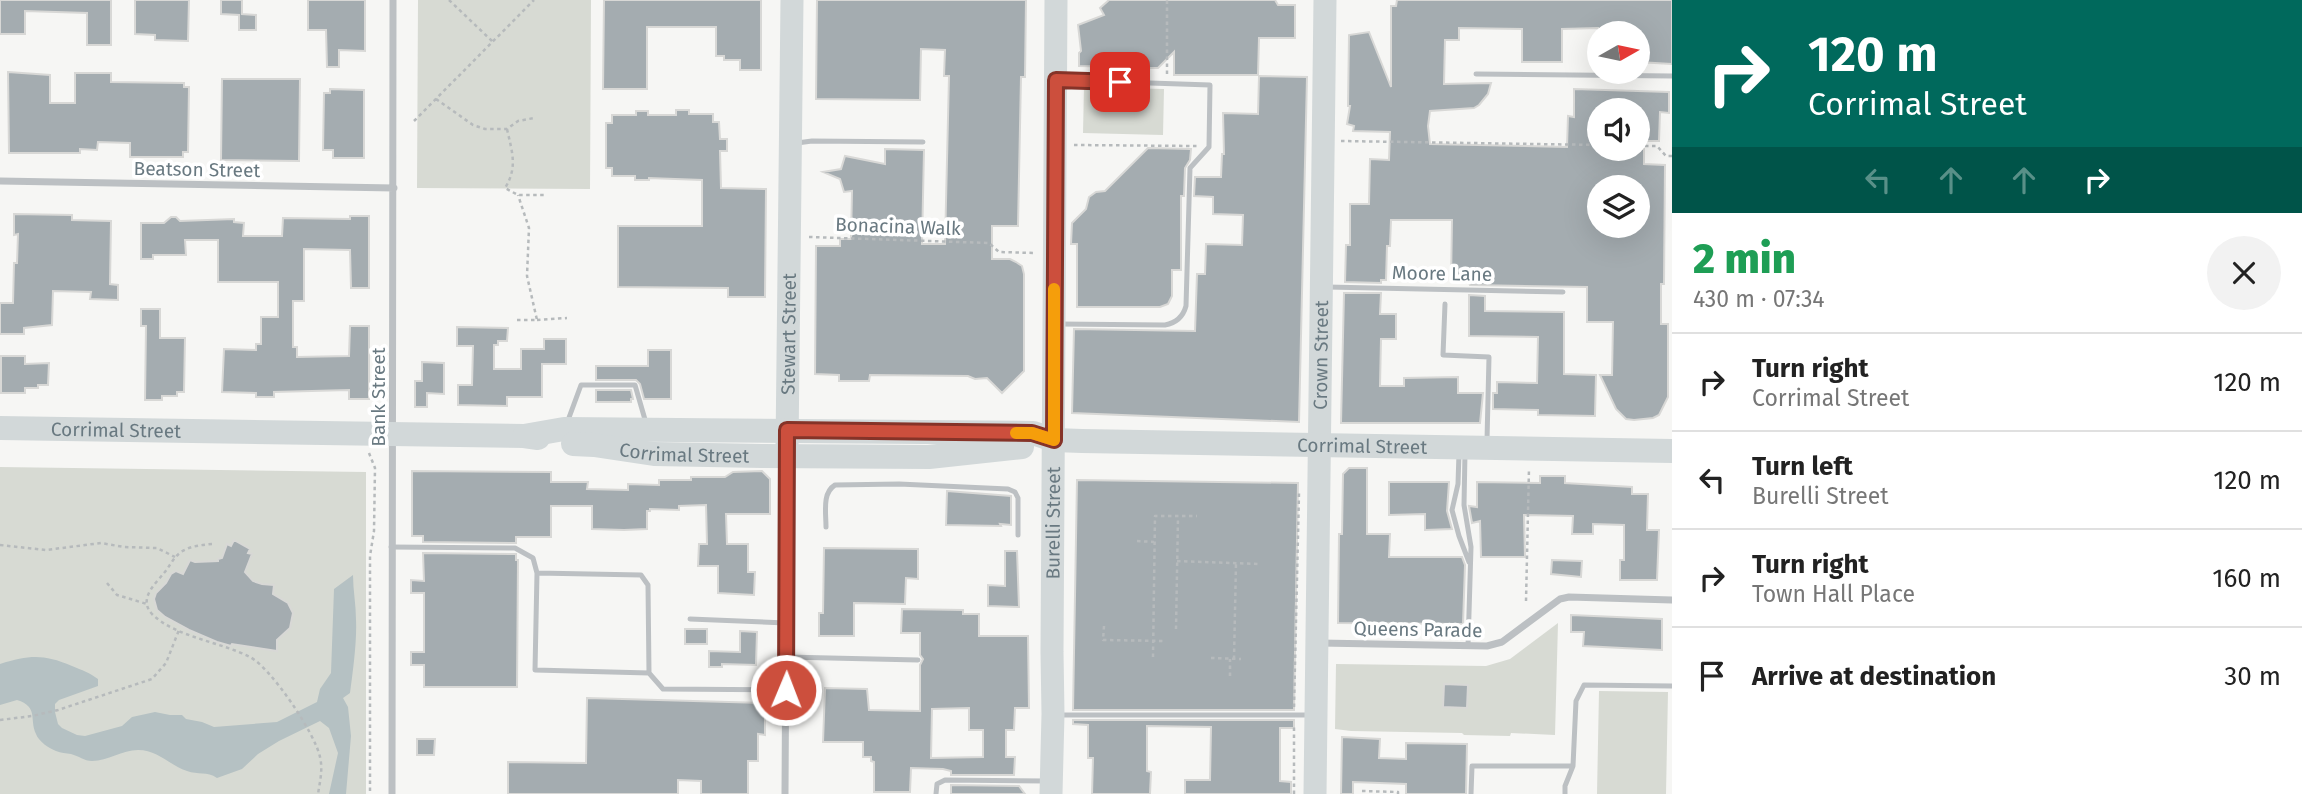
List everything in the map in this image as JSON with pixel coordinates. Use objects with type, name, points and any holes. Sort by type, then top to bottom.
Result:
[{"type":"main road","name":"Stewart Street","points":[[787,457],[792,0]]},
{"type":"main road","name":"Burelli Street","points":[[1051,788],[1056,0]]},
{"type":"main road","name":"Crown Street","points":[[1315,794],[1305,715],[1316,643],[1325,0]]},
{"type":"main road","name":"Corrimal Street","points":[[0,428],[524,436],[654,454],[787,457],[929,457],[1033,447],[1054,440]]},
{"type":"main road","name":"Corrimal Street","points":[[524,436],[564,429],[1032,433],[1054,440],[1672,451]]},
{"type":"street","name":"Bank Street","points":[[392,794],[393,0]]},
{"type":"street","name":"Beatson Street","points":[[0,181],[394,188]]},
{"type":"street","name":"Stewart Street","points":[[785,794],[787,457]]},
{"type":"street","name":"Queens Parade","points":[[1316,643],[1488,646],[1502,642],[1560,599],[1672,600]]},
{"type":"lane","points":[[1476,74],[1672,76]]},
{"type":"lane","points":[[1054,324],[1165,325],[1179,319],[1186,306],[1190,168],[1209,147],[1210,85],[1056,80]]},
{"type":"lane","points":[[790,144],[812,141],[923,142]]},
{"type":"lane","name":"Moore Lane","points":[[1321,286],[1563,292]]},
{"type":"lane","points":[[1445,304],[1443,355],[1489,357],[1470,447],[1464,505],[1470,536],[1468,646]]},
{"type":"lane","points":[[564,429],[581,385],[635,386],[648,430]]},
{"type":"lane","points":[[1470,447],[1452,510],[1470,572]]},
{"type":"lane","points":[[826,527],[827,494],[835,485],[899,484],[1008,489],[1015,492],[1018,498],[1018,535]]},
{"type":"lane","points":[[391,547],[515,548],[533,558],[537,573],[535,670],[649,673]]},
{"type":"lane","points":[[495,548],[495,556]]},
{"type":"lane","points":[[537,573],[641,575],[648,585],[649,673],[663,689],[786,690]]},
{"type":"lane","points":[[690,619],[786,623]]},
{"type":"lane","points":[[786,657],[918,660]]},
{"type":"lane","points":[[1565,794],[1565,786],[1573,766],[1576,701],[1584,685],[1672,686]]},
{"type":"lane","points":[[1053,714],[1305,715]]},
{"type":"lane","points":[[1471,794],[1472,766],[1573,766]]},
{"type":"lane","points":[[936,794],[937,784],[945,780],[1051,788]]},
{"type":"path","points":[[449,0],[493,41]]},
{"type":"path","points":[[414,121],[534,0]]},
{"type":"path","points":[[1167,0],[1167,84]]},
{"type":"path","points":[[436,99],[473,125],[485,129],[506,129],[518,121],[534,118]]},
{"type":"path","points":[[506,129],[513,157],[513,175],[505,188],[518,195],[545,195]]},
{"type":"path","points":[[1341,141],[1587,145]]},
{"type":"path","points":[[1071,145],[1209,147]]},
{"type":"path","points":[[1650,146],[1657,146],[1666,156],[1672,156]]},
{"type":"path","points":[[518,195],[529,228],[527,276],[537,320]]},
{"type":"path","name":"Bonacina Walk","points":[[806,237],[989,243],[999,252],[1034,253]]},
{"type":"path","points":[[517,320],[566,318]]},
{"type":"path","points":[[366,451],[373,458],[375,468],[370,556],[370,794]]},
{"type":"path","points":[[1526,601],[1529,466]]},
{"type":"path","points":[[1294,794],[1305,715],[1299,482]]},
{"type":"path","points":[[1153,657],[1155,516],[1197,516]]},
{"type":"path","points":[[1176,629],[1178,516]]},
{"type":"path","points":[[1137,541],[1154,542]]},
{"type":"path","points":[[0,545],[46,550],[101,543],[157,548],[176,557]]},
{"type":"path","points":[[146,604],[152,585],[176,557],[188,549],[212,544]]},
{"type":"path","points":[[1177,561],[1258,564]]},
{"type":"path","points":[[1230,676],[1236,563]]},
{"type":"path","points":[[107,583],[117,595],[146,604],[155,616],[179,630],[232,649],[259,663],[296,709],[317,746],[321,767],[318,794]]},
{"type":"path","points":[[1104,626],[1103,640],[1166,641]]},
{"type":"path","points":[[0,720],[58,709],[152,679],[166,663],[179,630]]},
{"type":"path","points":[[1211,658],[1241,659]]},
{"type":"path","points":[[1362,792],[1398,794]]},
{"type":"shaded area","points":[[418,0],[591,0],[590,189],[417,188]]},
{"type":"shaded area","points":[[1084,87],[1164,89],[1163,135],[1083,133]]},
{"type":"shaded area","points":[[0,467],[366,472],[366,794],[0,794]]},
{"type":"shaded area","points":[[353,575],[355,647],[350,693],[343,698],[348,707],[351,736],[346,794],[329,794],[338,753],[329,728],[320,721],[279,741],[258,754],[242,769],[217,778],[187,771],[145,751],[132,750],[92,761],[58,752],[37,737],[28,706],[17,700],[0,705],[0,664],[36,657],[62,662],[98,679],[98,686],[59,700],[55,704],[58,724],[77,735],[85,736],[122,726],[132,717],[155,712],[182,715],[186,719],[214,727],[277,722],[317,702],[320,689],[331,673],[334,589]]},
{"type":"shaded area","points":[[1558,623],[1555,735],[1464,735],[1335,729],[1336,664],[1486,666],[1510,659]]},
{"type":"shaded area","points":[[1599,691],[1668,692],[1666,794],[1597,794]]},
{"type":"building","points":[[0,0],[111,0],[111,45],[87,45],[87,13],[25,11],[25,34],[0,34]]},
{"type":"building","points":[[135,0],[189,0],[188,41],[155,40],[155,35],[135,34]]},
{"type":"building","points":[[221,0],[242,0],[242,14],[256,15],[256,30],[239,30],[239,15],[221,14]]},
{"type":"building","points":[[308,0],[365,0],[365,51],[339,50],[339,67],[327,67],[326,30],[308,30]]},
{"type":"building","points":[[604,0],[761,0],[761,70],[740,70],[740,60],[724,60],[724,56],[716,56],[716,27],[647,27],[647,89],[603,89]]},
{"type":"building","points":[[817,0],[1026,0],[1025,77],[1021,77],[1018,226],[992,226],[992,259],[1010,259],[1022,266],[1024,274],[1024,371],[1002,393],[987,378],[975,379],[968,376],[870,375],[869,381],[839,381],[839,375],[815,374],[816,246],[840,246],[840,239],[851,239],[852,191],[844,192],[840,179],[823,172],[841,169],[845,156],[885,164],[885,149],[924,150],[922,244],[945,244],[949,76],[944,76],[945,50],[921,49],[920,100],[816,99]]},
{"type":"building","points":[[1109,0],[1275,0],[1278,5],[1295,5],[1295,38],[1259,38],[1258,75],[1174,75],[1174,52],[1158,68],[1139,68],[1134,60],[1126,67],[1079,66],[1081,51],[1078,25],[1104,15],[1100,8]]},
{"type":"building","points":[[1397,0],[1672,0],[1672,64],[1650,63],[1650,21],[1587,21],[1587,28],[1562,29],[1562,62],[1522,62],[1522,29],[1459,28],[1459,40],[1445,40],[1444,84],[1491,83],[1488,94],[1474,108],[1430,111],[1428,126],[1430,144],[1567,147],[1568,116],[1574,117],[1574,89],[1669,92],[1669,113],[1660,112],[1659,141],[1650,141],[1650,98],[1587,98],[1587,161],[1644,161],[1644,164],[1665,165],[1661,324],[1668,324],[1668,397],[1659,415],[1653,418],[1626,419],[1616,409],[1600,375],[1612,375],[1613,322],[1587,322],[1587,287],[1470,285],[1469,282],[1451,282],[1452,220],[1391,220],[1386,280],[1381,280],[1381,283],[1345,282],[1346,245],[1350,245],[1350,204],[1369,204],[1370,159],[1389,160],[1390,132],[1353,131],[1354,126],[1347,124],[1350,106],[1349,35],[1369,32],[1391,87],[1391,6],[1396,6]]},
{"type":"building","points":[[8,72],[50,75],[50,103],[75,103],[75,73],[111,73],[111,82],[184,83],[184,87],[189,87],[188,152],[183,152],[183,157],[130,157],[130,143],[98,142],[97,150],[80,149],[80,153],[9,153]]},
{"type":"building","points":[[1259,76],[1307,77],[1299,422],[1072,413],[1074,329],[1195,331],[1197,274],[1205,274],[1206,244],[1242,245],[1243,215],[1213,214],[1213,197],[1194,196],[1195,177],[1221,177],[1224,154],[1223,113],[1258,114]]},
{"type":"building","points":[[222,79],[300,79],[299,161],[221,160]]},
{"type":"building","points":[[330,89],[364,90],[364,158],[333,158],[333,150],[323,150],[324,93],[330,93]]},
{"type":"building","points":[[676,110],[689,110],[689,114],[713,114],[713,122],[719,122],[720,139],[727,139],[727,151],[720,151],[721,188],[766,189],[765,297],[728,297],[728,288],[618,287],[618,226],[702,226],[702,180],[635,180],[635,176],[612,176],[612,168],[606,168],[606,123],[612,123],[612,115],[636,115],[636,111],[648,111],[648,115],[676,115]]},
{"type":"building","points":[[1148,148],[1191,149],[1190,160],[1185,168],[1184,196],[1181,196],[1181,270],[1172,270],[1172,296],[1168,304],[1160,307],[1077,307],[1077,244],[1071,244],[1072,223],[1086,209],[1089,197],[1096,192],[1105,191]]},
{"type":"building","points":[[14,214],[72,215],[72,220],[111,221],[110,284],[118,285],[118,300],[90,299],[91,292],[53,291],[52,325],[24,328],[24,334],[0,334],[0,303],[13,303],[18,234],[14,235]]},
{"type":"building","points":[[350,216],[369,216],[369,288],[351,288],[350,250],[304,249],[304,301],[293,301],[293,347],[297,347],[297,357],[349,356],[350,326],[369,326],[369,399],[349,399],[349,390],[274,392],[274,397],[256,397],[256,393],[222,392],[224,349],[256,350],[256,344],[261,344],[261,317],[278,317],[278,282],[218,282],[218,240],[185,240],[186,255],[153,255],[153,259],[141,259],[141,223],[164,223],[171,217],[180,221],[234,219],[234,222],[244,223],[243,236],[282,236],[283,218],[350,219]]},
{"type":"building","points":[[1344,293],[1381,293],[1380,314],[1396,314],[1396,339],[1381,339],[1380,386],[1404,386],[1404,378],[1458,377],[1458,393],[1483,393],[1480,423],[1341,423]]},
{"type":"building","points":[[1469,295],[1485,296],[1485,311],[1564,312],[1564,374],[1596,375],[1595,416],[1538,415],[1538,410],[1493,409],[1493,393],[1497,393],[1497,382],[1537,383],[1538,337],[1469,336]]},
{"type":"building","points":[[141,309],[160,309],[160,338],[185,338],[184,392],[177,392],[177,396],[162,396],[162,400],[145,400],[146,326],[141,326]]},
{"type":"building","points":[[457,327],[508,328],[507,341],[498,341],[498,345],[494,345],[494,369],[521,369],[521,349],[544,349],[544,339],[566,339],[566,364],[542,364],[542,397],[507,397],[507,406],[458,405],[458,385],[472,385],[473,346],[457,346]]},
{"type":"building","points":[[648,350],[671,350],[671,399],[644,399],[640,384],[636,380],[596,380],[596,366],[648,366]]},
{"type":"building","points":[[1,356],[25,356],[25,364],[49,363],[48,385],[25,388],[25,393],[1,393]]},
{"type":"building","points":[[422,362],[444,363],[444,394],[427,393],[427,407],[415,407],[415,381],[422,381]]},
{"type":"building","points":[[596,390],[631,390],[633,399],[631,402],[596,402]]},
{"type":"building","points":[[1349,468],[1367,468],[1367,534],[1390,534],[1389,557],[1462,557],[1465,565],[1463,624],[1338,623],[1343,474]]},
{"type":"building","points":[[412,471],[551,472],[551,482],[588,482],[587,489],[628,490],[628,484],[659,485],[659,480],[691,480],[691,477],[725,477],[733,472],[762,471],[770,479],[770,514],[726,514],[727,544],[748,544],[748,572],[755,572],[754,595],[718,593],[718,566],[698,566],[699,544],[707,544],[706,505],[679,506],[679,510],[650,509],[647,511],[647,529],[624,530],[592,529],[592,506],[551,506],[551,537],[516,537],[516,543],[423,542],[423,536],[412,536]]},
{"type":"building","points":[[1540,476],[1565,476],[1565,483],[1632,487],[1632,494],[1648,494],[1647,530],[1659,530],[1657,580],[1620,580],[1620,560],[1624,560],[1624,525],[1593,524],[1593,534],[1572,534],[1573,516],[1524,515],[1525,557],[1481,557],[1480,521],[1472,523],[1469,506],[1477,507],[1477,482],[1540,483]]},
{"type":"building","points":[[1077,480],[1298,483],[1294,710],[1073,710]]},
{"type":"building","points":[[1389,482],[1449,482],[1447,511],[1452,529],[1425,530],[1425,514],[1389,515]]},
{"type":"building","points":[[947,491],[1011,496],[1011,525],[946,525]]},
{"type":"building","points":[[234,540],[250,549],[248,553],[252,554],[245,572],[253,581],[274,585],[273,594],[288,603],[293,613],[290,628],[277,640],[277,651],[217,642],[189,630],[157,610],[154,599],[156,593],[171,574],[176,571],[183,574],[190,560],[218,561],[222,558],[227,544],[231,546]]},
{"type":"building","points":[[824,548],[918,549],[918,579],[906,578],[905,604],[854,603],[854,636],[819,636],[819,613],[823,613]]},
{"type":"building","points":[[1005,551],[1017,551],[1019,607],[988,606],[988,585],[1005,586]]},
{"type":"building","points":[[423,553],[516,554],[517,687],[424,687],[424,665],[411,665],[411,652],[424,652],[424,593],[411,593],[411,580],[424,581]]},
{"type":"building","points":[[1552,560],[1582,561],[1581,577],[1551,574]]},
{"type":"building","points":[[902,609],[963,610],[963,614],[979,614],[979,636],[1028,636],[1029,708],[1015,708],[1014,730],[1006,730],[1006,757],[1015,757],[1014,775],[951,775],[951,771],[943,769],[911,768],[910,792],[874,792],[874,762],[871,757],[863,757],[863,742],[823,742],[825,688],[867,689],[869,710],[920,711],[920,665],[923,659],[920,655],[920,633],[901,633]],"holes":[[[969,708],[969,730],[983,730],[983,757],[931,758],[932,709]]]},
{"type":"building","points":[[1571,615],[1662,619],[1662,650],[1583,646],[1584,632],[1571,632]]},
{"type":"building","points":[[685,629],[707,629],[707,644],[685,644]]},
{"type":"building","points":[[740,631],[757,632],[756,665],[722,664],[722,667],[709,667],[709,651],[740,652]]},
{"type":"building","points":[[1444,684],[1468,685],[1467,708],[1443,707]]},
{"type":"building","points":[[587,698],[765,703],[765,735],[758,734],[758,761],[748,761],[748,794],[701,794],[701,781],[678,780],[678,794],[508,794],[508,762],[586,763]]},
{"type":"building","points":[[1073,720],[1294,720],[1294,728],[1280,728],[1280,781],[1291,782],[1291,794],[1185,794],[1185,780],[1210,780],[1211,727],[1147,726],[1150,794],[1092,794],[1093,758],[1088,758],[1088,725],[1073,724]]},
{"type":"building","points":[[1342,737],[1380,739],[1379,758],[1406,759],[1406,743],[1467,744],[1466,794],[1406,794],[1406,784],[1353,782],[1353,794],[1341,794]]},
{"type":"building","points":[[417,739],[435,739],[434,755],[417,755]]},
{"type":"building","points":[[951,785],[1019,786],[1025,794],[951,794]]},
{"type":"slow traffic","points":[[1016,433],[1032,433],[1054,440],[1054,289]]},
{"type":"route","points":[[786,690],[787,430],[1032,433],[1054,440],[1056,80],[1120,82]]}]
